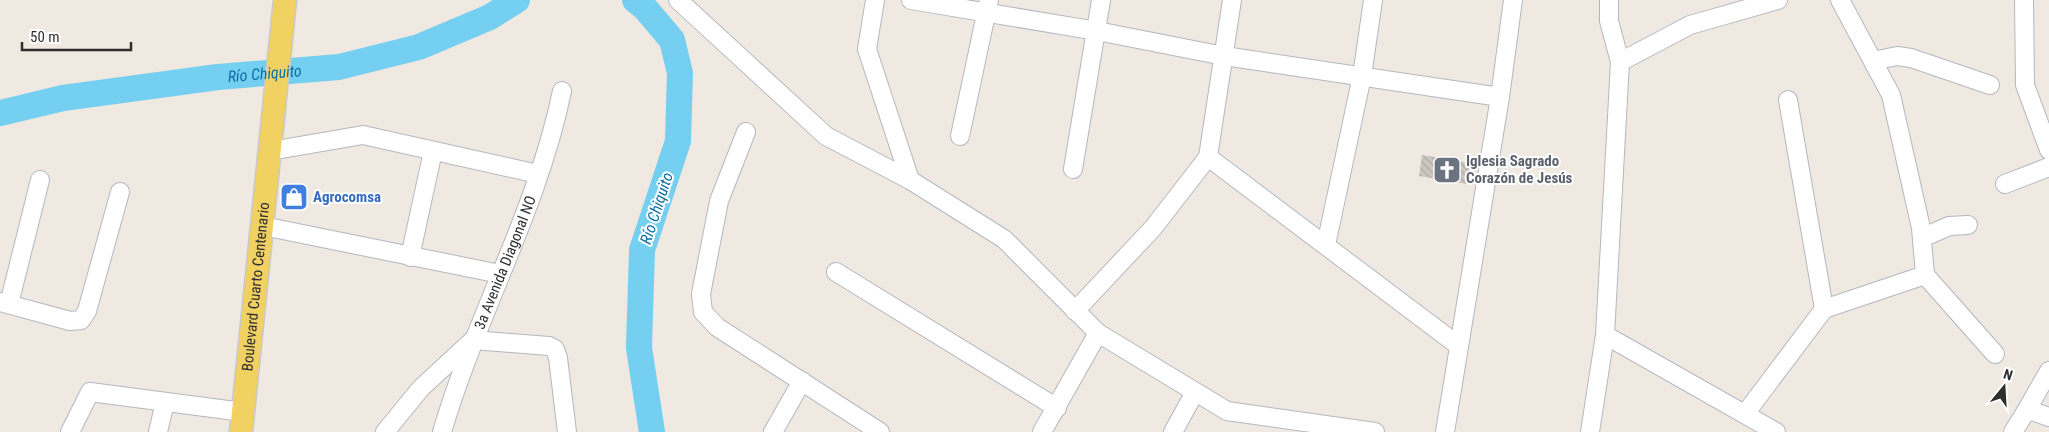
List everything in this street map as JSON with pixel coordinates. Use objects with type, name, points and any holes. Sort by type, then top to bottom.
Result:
[{"type":"main road","name":"Boulevard Cuarto Centenario","points":[[242,422],[284,1]]},
{"type":"street","points":[[678,0],[826,136],[910,180],[1004,239],[1098,333],[1226,411],[1375,432]]},
{"type":"street","points":[[875,0],[867,49],[910,180]]},
{"type":"street","points":[[911,0],[988,6],[1097,31],[1224,56],[1500,97]]},
{"type":"street","points":[[1073,169],[1101,0]]},
{"type":"street","points":[[1075,311],[1153,228],[1208,157],[1232,0]]},
{"type":"street","points":[[1326,246],[1362,76],[1373,0]]},
{"type":"street","points":[[1445,432],[1500,97],[1513,0]]},
{"type":"street","points":[[1590,432],[1605,335],[1620,62],[1609,21],[1609,0]]},
{"type":"street","points":[[1620,62],[1690,25],[1778,0]]},
{"type":"street","points":[[1840,0],[1891,95],[1922,238],[1925,275],[1995,354]]},
{"type":"street","points":[[2024,0],[2026,85],[2049,150]]},
{"type":"street","points":[[960,136],[988,6]]},
{"type":"street","points":[[1873,62],[1897,56],[1911,58],[1990,85]]},
{"type":"street","name":"3a Avenida Diagonal NO","points":[[442,432],[473,340],[553,134],[562,91]]},
{"type":"street","points":[[1788,100],[1824,309]]},
{"type":"street","points":[[746,132],[719,200],[701,294],[703,312],[717,327],[880,432]]},
{"type":"street","points":[[270,146],[363,135],[538,174]]},
{"type":"street","points":[[410,257],[433,151]]},
{"type":"street","points":[[1208,157],[1459,346]]},
{"type":"street","points":[[2005,184],[2049,167]]},
{"type":"street","points":[[40,180],[4,303],[70,321],[81,320],[87,311],[120,192]]},
{"type":"street","points":[[1922,238],[1949,226],[1968,225]]},
{"type":"street","points":[[263,226],[500,274]]},
{"type":"street","points":[[836,272],[1057,408]]},
{"type":"street","points":[[1745,414],[1824,309],[1925,275]]},
{"type":"street","points":[[1042,432],[1098,333]]},
{"type":"street","points":[[1605,335],[1774,431]]},
{"type":"street","points":[[385,432],[422,388],[473,340],[549,346],[555,350],[558,358],[567,432]]},
{"type":"street","points":[[2013,432],[2049,371]]},
{"type":"street","points":[[772,432],[802,381]]},
{"type":"street","points":[[70,432],[90,392],[165,402],[242,422]]},
{"type":"street","points":[[1173,432],[1195,392]]},
{"type":"street","points":[[158,432],[165,402]]},
{"type":"street","points":[[2025,413],[2032,411],[2049,417]]},
{"type":"building","name":"Iglesia Sagrado Corazón de Jesús","points":[[1422,155],[1476,164],[1473,185],[1419,176]]},
{"type":"waterway","name":"Río Chiquito","points":[[0,113],[63,98],[218,77],[339,67],[419,47],[490,17],[517,0]]},
{"type":"waterway","name":"Río Chiquito","points":[[635,0],[645,8],[672,40],[680,73],[678,141],[642,250],[639,348],[652,432]]},
{"type":"place","name":"Iglesia Sagrado Corazón de Jesús","points":[[1447,170]]},
{"type":"place","name":"Agrocomsa","points":[[294,197]]}]
